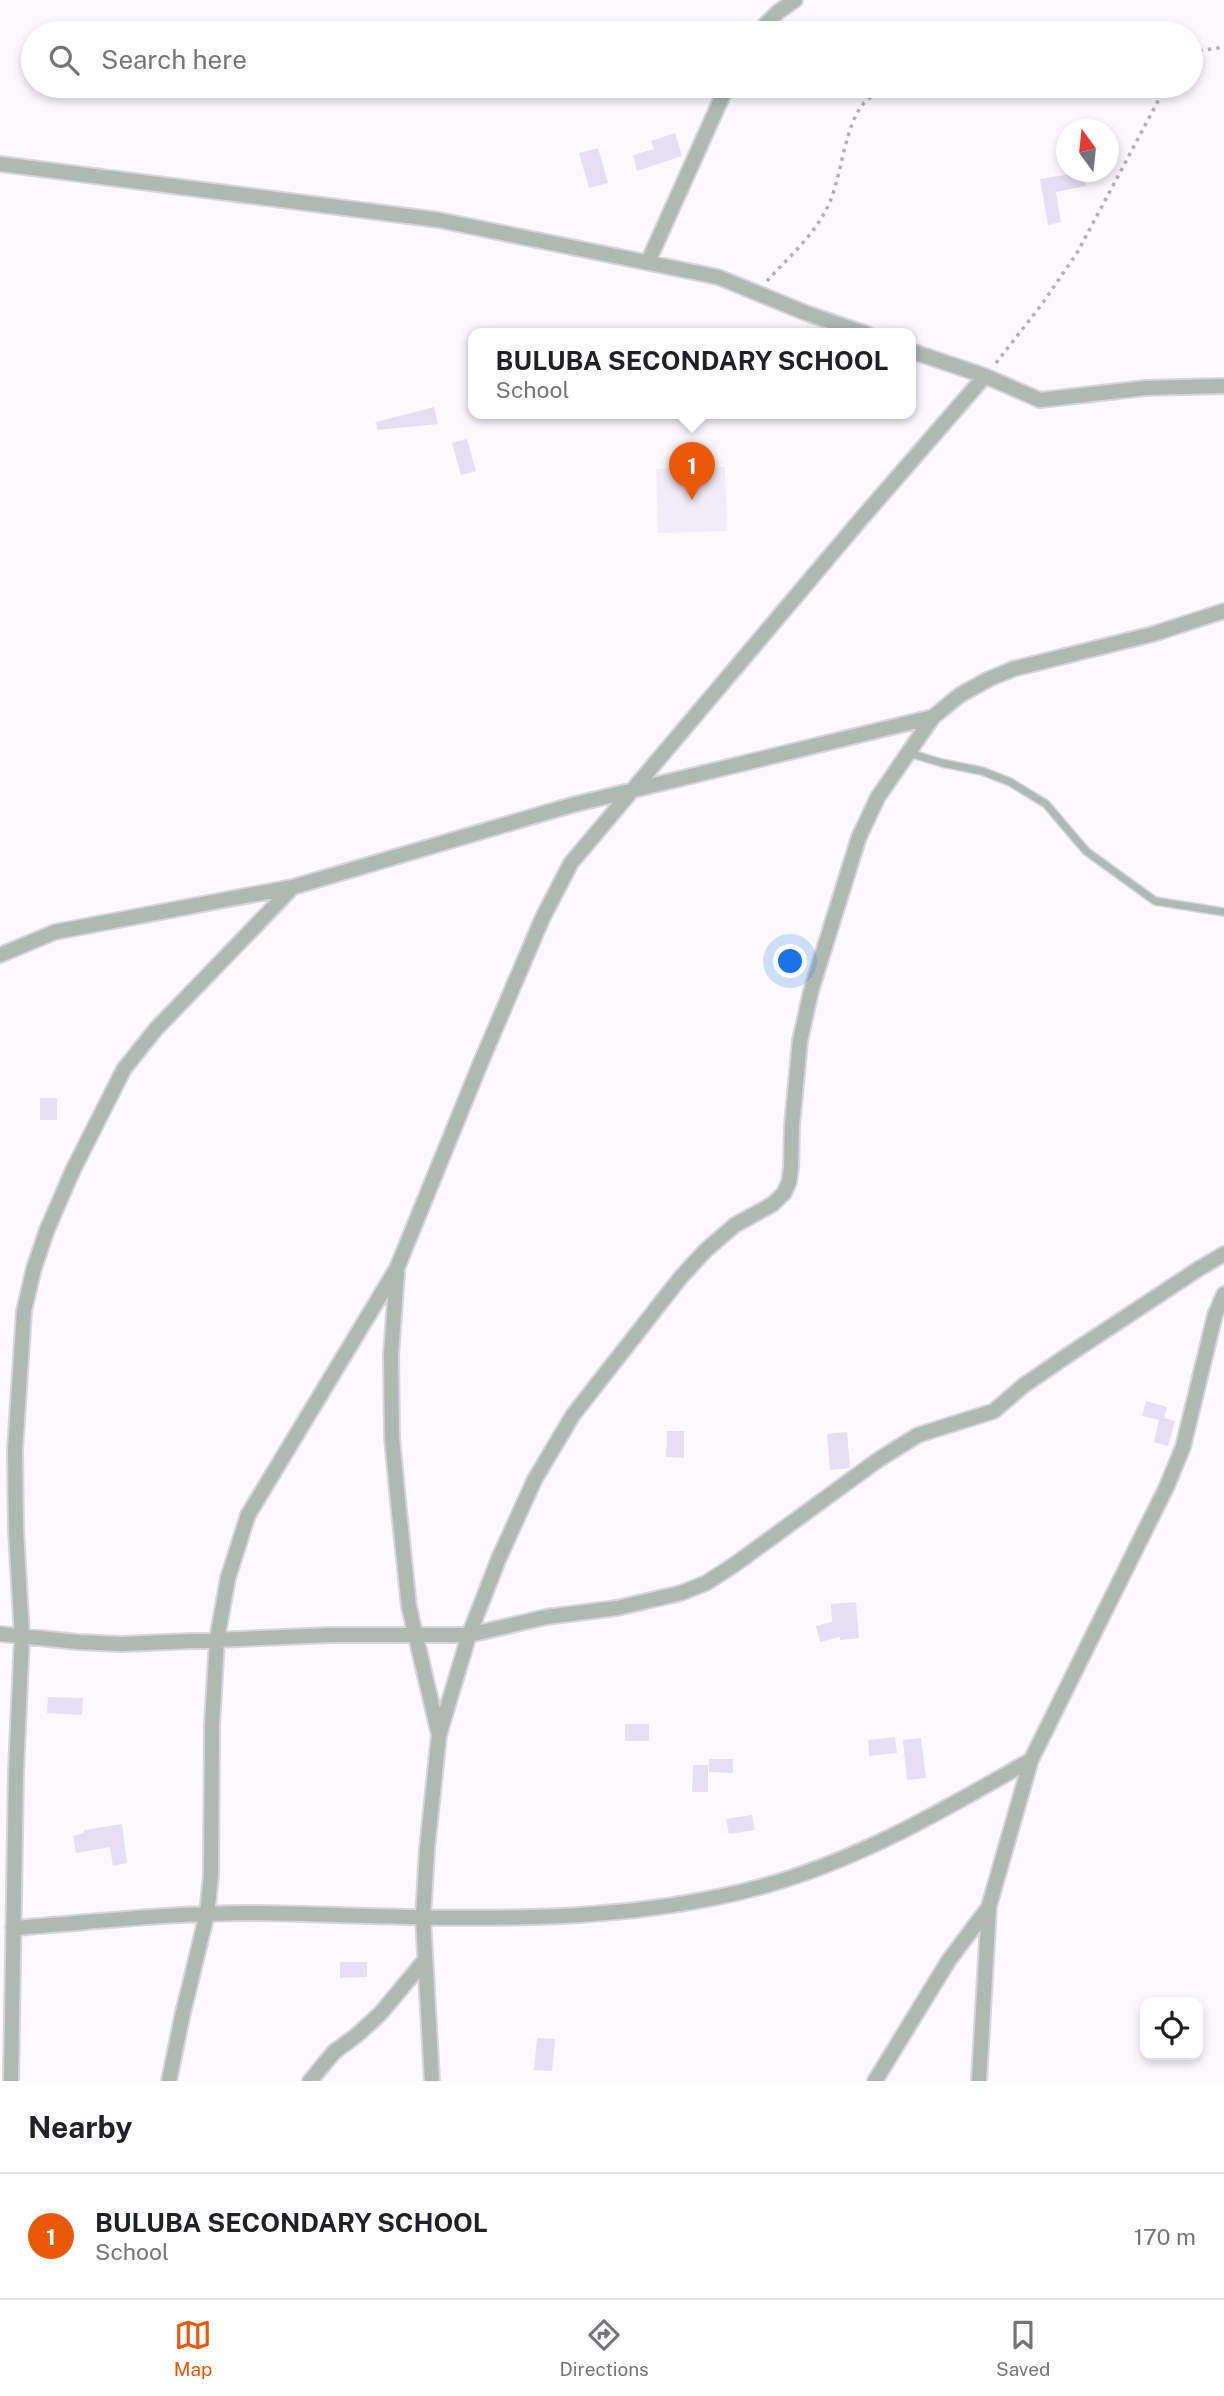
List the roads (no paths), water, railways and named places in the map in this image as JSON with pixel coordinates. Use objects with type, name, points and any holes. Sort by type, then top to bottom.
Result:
[{"type":"street","points":[[769,21],[795,0]]},
{"type":"street","points":[[648,262],[722,98]]},
{"type":"street","points":[[0,164],[439,219],[718,277],[850,328]]},
{"type":"street","points":[[916,353],[985,376],[1030,396],[1049,400],[1125,389],[1224,386]]},
{"type":"street","points":[[169,2081],[181,2017],[207,1914],[211,1875],[212,1726],[217,1639],[228,1578],[248,1516],[397,1268],[481,1062],[563,876],[591,839],[985,376]]},
{"type":"street","points":[[432,2081],[423,1918],[427,1849],[439,1735],[469,1635],[499,1558],[535,1479],[573,1415],[681,1277],[706,1250],[735,1225],[773,1204],[784,1193],[791,1168],[800,1041],[811,990],[859,837],[878,797],[933,717],[960,695],[1013,669],[1153,634],[1224,611]]},
{"type":"street","points":[[0,955],[55,932],[293,887],[636,788],[933,717]]},
{"type":"street","points":[[11,2081],[16,1771],[22,1636],[16,1531],[16,1404],[24,1311],[34,1268],[73,1170],[124,1069],[156,1029],[293,887]]},
{"type":"street","points":[[0,1634],[121,1644],[217,1639],[469,1635],[546,1617],[655,1601],[706,1583],[918,1435],[995,1411],[1023,1386],[1056,1363],[1224,1254]]},
{"type":"street","points":[[397,1268],[391,1355],[393,1438],[409,1607],[439,1735]]},
{"type":"street","points":[[979,2081],[989,1906],[1031,1760],[1184,1447],[1215,1315],[1224,1294]]},
{"type":"street","points":[[13,1928],[207,1914],[423,1918],[613,1914],[762,1886],[861,1852],[1031,1760]]},
{"type":"street","points":[[875,2081],[949,1959],[989,1906]]},
{"type":"street","points":[[310,2081],[334,2052],[369,2025],[425,1960]]},
{"type":"lane","points":[[909,753],[982,771],[1046,804],[1086,851],[1155,901],[1224,912]]},
{"type":"place","name":"BULUBA SECONDARY SCHOOL","points":[[692,500]]}]
